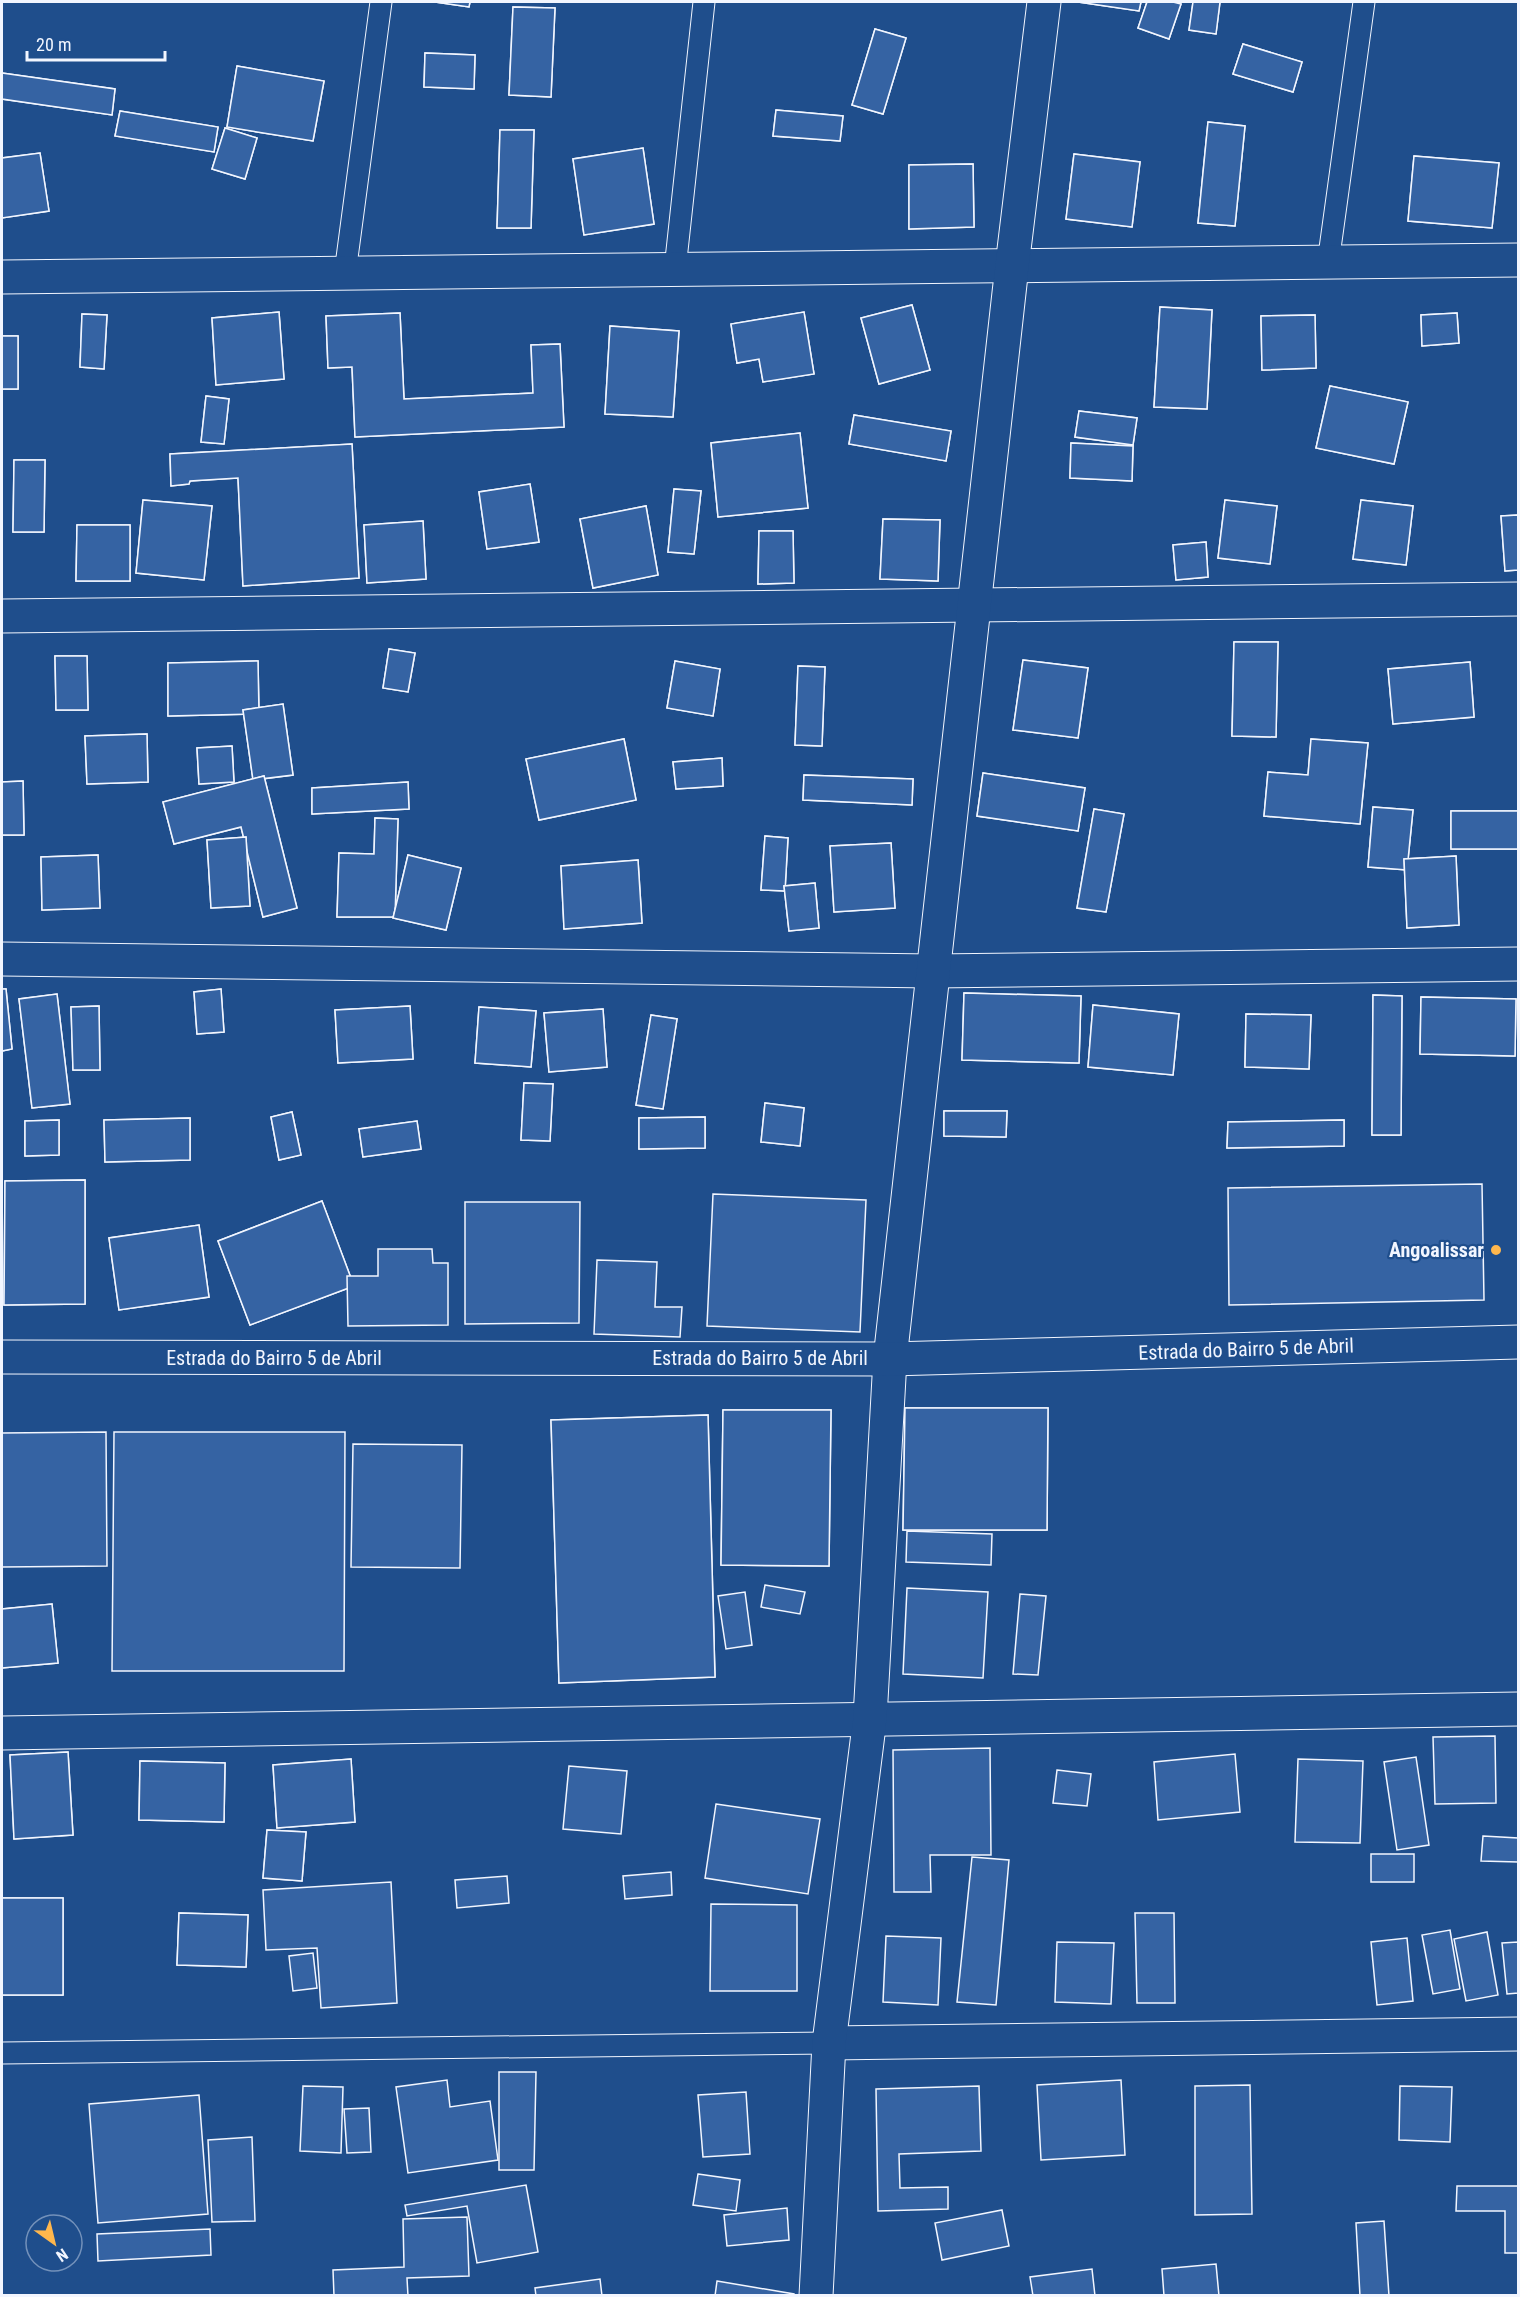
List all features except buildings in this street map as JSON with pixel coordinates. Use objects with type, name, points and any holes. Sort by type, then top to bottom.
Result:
[{"type":"street","points":[[816,2295],[829,2043],[870,1718],[890,1359],[1012,266],[1044,2]]},
{"type":"street","points":[[2,277],[1518,260]]},
{"type":"street","points":[[2,616],[1518,599]]},
{"type":"street","points":[[2,959],[933,971],[1518,964]]},
{"type":"street","name":"Estrada do Bairro 5 de Abril","points":[[2,1357],[890,1359],[1518,1342]]},
{"type":"street","points":[[2,1733],[1518,1709]]},
{"type":"street","points":[[829,2043],[1518,2034]]},
{"type":"lane","points":[[345,273],[381,2]]},
{"type":"lane","points":[[675,269],[704,2]]},
{"type":"lane","points":[[1328,262],[1364,2]]},
{"type":"lane","points":[[2,2053],[829,2043]]},
{"type":"place","name":"Angoalissar","points":[[1496,1250]]}]
